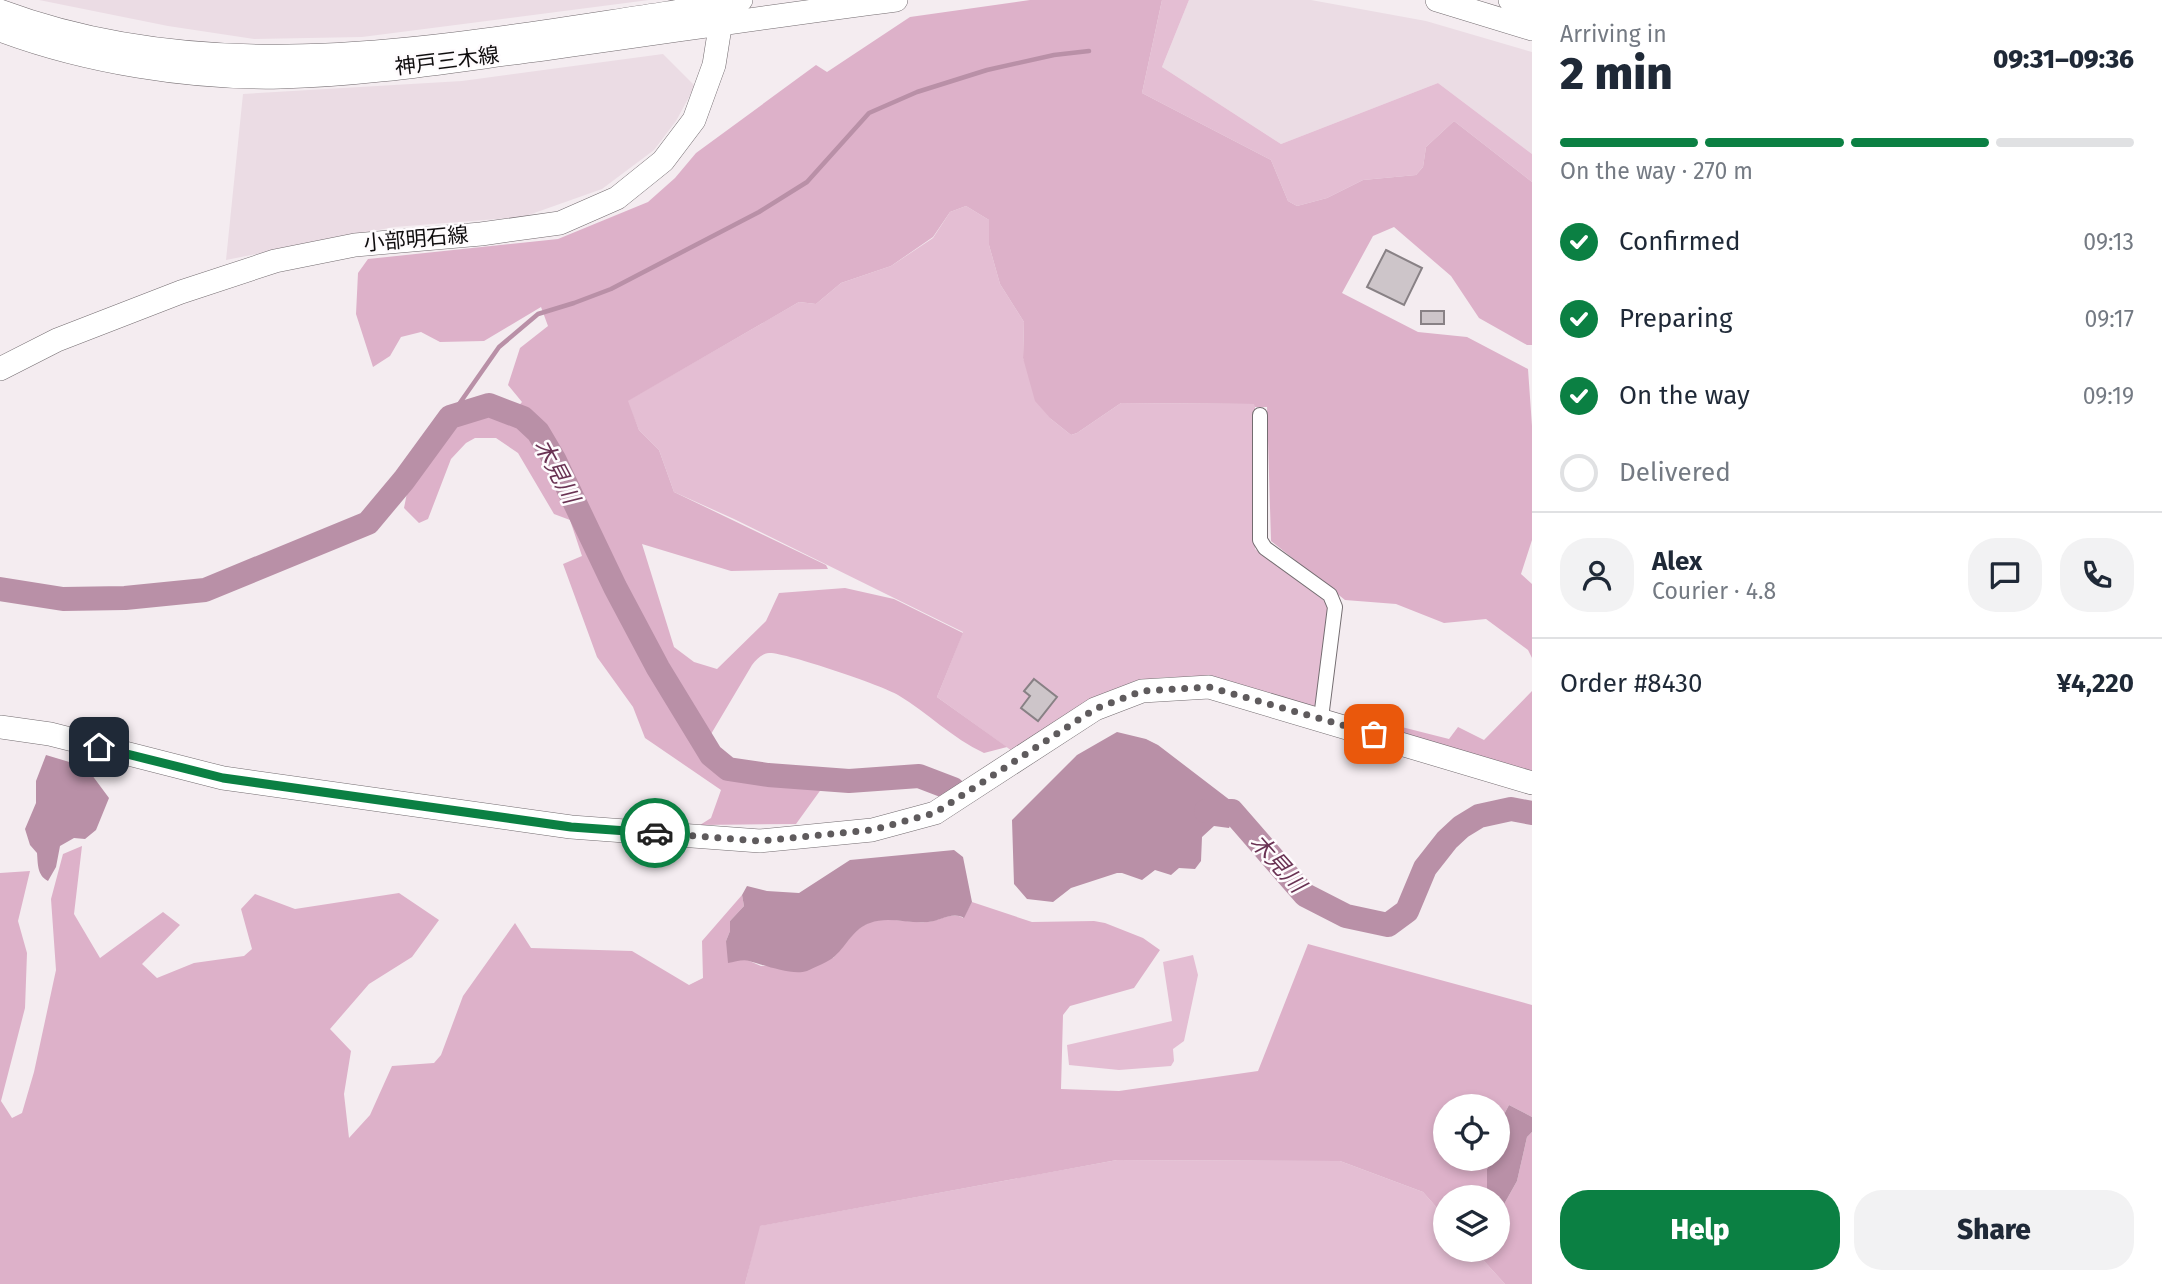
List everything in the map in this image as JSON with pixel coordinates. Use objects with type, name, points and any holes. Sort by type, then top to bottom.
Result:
[{"type":"main road","name":"神戸三木線","points":[[0,11],[93,38],[158,50],[284,58],[413,49],[672,12],[896,0]]},
{"type":"main road","points":[[1437,0],[1532,29]]},
{"type":"main road","points":[[1510,0],[1532,7]]},
{"type":"main road","name":"神戸三木線","points":[[0,30],[88,56],[153,68],[280,77],[416,66],[728,8]]},
{"type":"main road","name":"小部明石線","points":[[0,369],[57,340],[181,292],[275,261],[355,245],[481,234],[560,223],[617,198],[663,161],[694,120],[714,65],[728,8]]},
{"type":"main road","points":[[0,727],[50,734],[223,778],[571,827],[760,841],[872,830],[935,813],[1095,709],[1142,691],[1209,687],[1321,718],[1532,783]]},
{"type":"street","points":[[1260,415],[1260,540],[1265,548],[1330,595],[1335,607],[1321,718]]},
{"type":"shaded area","points":[[39,0],[649,0],[362,37],[254,39],[168,26]]},
{"type":"shaded area","points":[[1030,0],[1162,0],[1142,93],[1271,160],[1288,201],[1297,206],[1327,198],[1363,180],[1416,175],[1423,167],[1426,147],[1454,121],[1532,182],[1532,345],[1527,345],[1479,318],[1451,276],[1394,227],[1373,236],[1342,293],[1418,332],[1467,337],[1528,369],[1532,426],[1532,540],[1521,574],[1532,584],[1532,658],[1528,650],[1486,619],[1444,623],[1396,604],[1345,600],[1271,541],[1267,407],[1255,407],[1254,404],[1121,403],[1071,435],[1051,419],[1035,401],[1023,358],[1024,322],[1000,284],[989,245],[989,220],[966,206],[950,212],[933,237],[891,266],[841,283],[816,304],[799,302],[628,401],[639,430],[659,450],[674,492],[826,565],[828,569],[731,571],[642,544],[674,647],[694,662],[717,669],[766,621],[779,593],[845,588],[894,599],[963,633],[937,697],[1007,747],[984,753],[898,695],[813,663],[769,653],[759,657],[752,665],[698,756],[728,777],[822,788],[796,824],[700,825],[711,818],[721,790],[645,738],[633,707],[597,657],[563,564],[582,556],[570,520],[554,514],[518,453],[496,438],[475,438],[466,443],[451,459],[428,519],[419,523],[404,508],[408,488],[455,426],[484,413],[507,419],[522,402],[508,385],[520,348],[548,326],[541,307],[484,341],[440,342],[421,332],[401,337],[390,356],[373,367],[356,314],[358,273],[368,259],[558,239],[648,202],[675,178],[696,153],[816,65],[827,72],[910,17]]},
{"type":"shaded area","points":[[1162,0],[1189,0],[1162,67],[1281,144],[1438,83],[1532,154],[1532,182],[1454,121],[1426,147],[1423,167],[1416,175],[1363,180],[1327,198],[1297,206],[1288,201],[1271,160],[1142,93]]},
{"type":"shaded area","points":[[1189,0],[1311,0],[1426,21],[1532,52],[1532,154],[1438,83],[1281,144],[1162,67]]},
{"type":"shaded area","points":[[663,54],[695,86],[676,121],[654,150],[602,189],[523,217],[394,227],[226,260],[243,94],[462,81]]},
{"type":"shaded area","points":[[966,206],[989,220],[989,245],[1000,284],[1024,322],[1023,358],[1051,419],[1071,435],[1121,403],[1255,404],[1255,549],[1330,605],[1316,708],[1236,684],[1167,677],[1135,681],[1098,698],[1012,751],[937,697],[963,632],[674,492],[659,450],[639,430],[627,401],[799,302],[816,304],[841,283],[891,266],[933,238],[950,212]]},
{"type":"shaded area","points":[[1532,691],[1532,776],[1376,729],[1378,721],[1449,739],[1458,727],[1484,740]]},
{"type":"shaded area","points":[[1117,732],[1158,745],[1239,807],[1229,828],[1214,826],[1202,837],[1201,861],[1195,869],[1179,868],[1171,875],[1155,870],[1142,880],[1117,873],[1071,888],[1053,902],[1027,899],[1014,884],[1012,820],[1077,755]]},
{"type":"shaded area","points":[[46,755],[86,767],[109,798],[96,830],[85,839],[74,838],[60,846],[56,867],[48,881],[40,872],[37,853],[30,845],[25,829],[36,803],[36,781]]},
{"type":"shaded area","points":[[82,846],[74,914],[100,958],[163,912],[180,925],[142,964],[157,978],[194,963],[244,956],[252,949],[241,909],[255,894],[295,909],[399,893],[439,920],[412,957],[369,984],[330,1029],[351,1051],[344,1094],[349,1138],[370,1115],[392,1066],[434,1063],[441,1055],[463,996],[515,923],[531,948],[632,951],[689,985],[703,978],[702,941],[742,895],[744,906],[730,921],[726,941],[747,960],[761,966],[833,958],[853,934],[868,923],[882,920],[927,922],[950,916],[963,918],[972,902],[1032,922],[1094,921],[1143,938],[1160,950],[1134,988],[1070,1006],[1063,1015],[1061,1089],[1119,1091],[1258,1071],[1308,944],[1532,1005],[1532,1117],[1510,1106],[1510,1094],[1433,1094],[1433,1171],[1487,1171],[1487,1185],[1433,1185],[1433,1203],[1423,1192],[1340,1161],[1117,1160],[760,1226],[745,1284],[0,1284],[0,873],[30,871],[18,921],[27,953],[25,1008],[1,1101],[12,1118],[22,1113],[34,1072],[56,970],[51,899],[63,854]]},
{"type":"shaded area","points":[[954,850],[963,857],[972,902],[964,918],[951,916],[928,922],[884,920],[864,925],[832,958],[807,971],[786,971],[747,960],[728,963],[726,941],[730,921],[744,906],[742,895],[747,886],[767,891],[799,893],[850,860]]},
{"type":"shaded area","points":[[1193,955],[1198,975],[1184,1041],[1173,1049],[1174,1061],[1171,1066],[1119,1070],[1069,1065],[1067,1045],[1172,1021],[1163,962]]},
{"type":"shaded area","points":[[1510,1106],[1532,1117],[1532,1132],[1527,1137],[1517,1181],[1510,1194],[1510,1185],[1487,1185],[1487,1171],[1510,1171]]},
{"type":"shaded area","points":[[1532,1132],[1532,1284],[1505,1284],[1485,1262],[1510,1262],[1510,1194],[1517,1181],[1527,1137]]},
{"type":"shaded area","points":[[1117,1160],[1340,1161],[1423,1192],[1433,1203],[1433,1262],[1485,1262],[1505,1284],[745,1284],[759,1226]]},
{"type":"building","points":[[1386,250],[1422,268],[1404,305],[1367,287]]},
{"type":"building","points":[[1421,311],[1444,311],[1444,324],[1421,324]]},
{"type":"building","points":[[1034,679],[1057,697],[1038,721],[1021,708],[1030,696],[1024,691]]},
{"type":"waterway","points":[[450,417],[499,347],[538,314],[611,289],[759,212],[807,182],[869,113],[917,92],[987,70],[1054,55],[1089,51]]},
{"type":"waterway","name":"木見川","points":[[0,589],[63,599],[125,598],[205,590],[368,523],[404,480],[450,417],[489,405],[523,418],[538,432],[658,668],[711,755],[728,769],[768,775],[849,781],[919,776],[953,789]]},
{"type":"waterway","name":"木見川","points":[[1206,811],[1232,811],[1305,895],[1346,916],[1388,925],[1407,911],[1425,868],[1461,827],[1479,816],[1511,809],[1532,813]]},
{"type":"way so far","points":[[655,833],[760,841],[872,830],[935,813],[1095,709],[1142,691],[1209,687],[1374,734]]},
{"type":"route","points":[[99,747],[223,778],[571,827],[655,833]]}]
